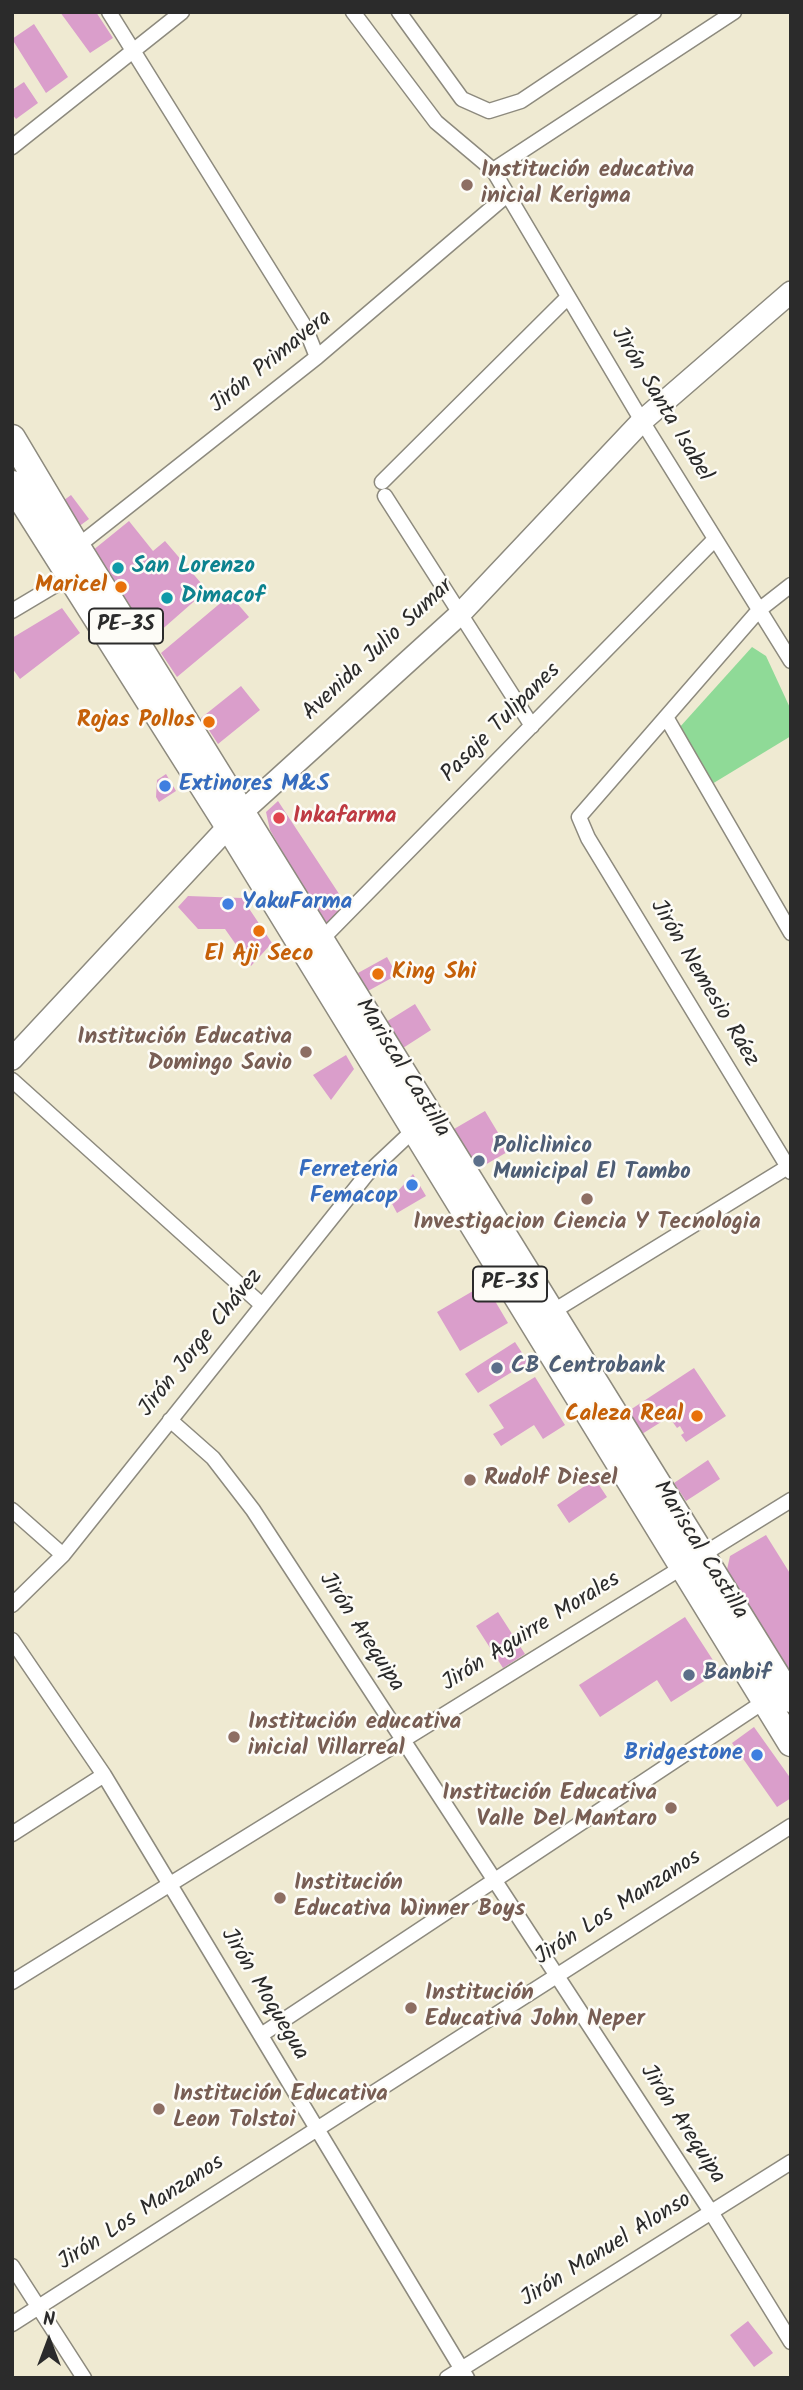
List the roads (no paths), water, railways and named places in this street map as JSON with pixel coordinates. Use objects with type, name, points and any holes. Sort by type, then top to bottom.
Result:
[{"type":"highway","name":"PE-3S","points":[[12,439],[74,562],[235,819]]},
{"type":"highway","name":"PE-3S","points":[[12,484],[74,562]]},
{"type":"highway","name":"Mariscal Castilla","points":[[235,819],[321,940],[423,1124]]},
{"type":"highway","name":"Mariscal Castilla","points":[[235,819],[778,1700],[791,1743]]},
{"type":"street","points":[[109,12],[305,327],[317,357]]},
{"type":"street","points":[[12,147],[182,12]]},
{"type":"street","points":[[353,12],[436,122],[493,170],[734,12]]},
{"type":"street","points":[[399,12],[462,99],[489,111],[521,101],[654,12]]},
{"type":"street","name":"Jirón Santa Isabel","points":[[493,170],[642,421],[791,661]]},
{"type":"street","name":"Jirón Primavera","points":[[12,611],[74,562],[507,195]]},
{"type":"street","name":"Avenida Julio Sumar","points":[[12,1059],[235,819],[459,615],[642,421],[791,292]]},
{"type":"street","points":[[532,726],[459,615],[383,489],[568,297]]},
{"type":"street","name":"Pasaje Tulipanes","points":[[321,940],[715,539]]},
{"type":"street","points":[[791,585],[759,610],[666,717],[791,933]]},
{"type":"street","name":"Jirón Nemesio Ráez","points":[[666,717],[579,817],[588,838],[790,1168]]},
{"type":"street","points":[[12,1080],[262,1305]]},
{"type":"street","name":"Jirón Jorge Chávez","points":[[12,1605],[63,1555],[367,1174],[423,1124]]},
{"type":"street","points":[[542,1317],[790,1168]]},
{"type":"street","name":"Jirón Arequipa","points":[[170,1420],[213,1458],[253,1510],[711,2212],[791,2342]]},
{"type":"street","name":"Jirón Aguirre Morales","points":[[12,1982],[791,1500]]},
{"type":"street","points":[[12,1510],[63,1555]]},
{"type":"street","name":"Jirón Moquegua","points":[[12,1640],[104,1775],[464,2373]]},
{"type":"street","points":[[261,2035],[495,1880],[778,1700]]},
{"type":"street","points":[[12,1834],[104,1775]]},
{"type":"street","name":"Jirón Los Manzanos","points":[[12,2324],[791,1826]]},
{"type":"street","name":"Jirón Manuel Alonso","points":[[447,2378],[464,2373],[791,2162]]},
{"type":"street","points":[[12,2266],[84,2378]]},
{"type":"place","name":"Institución educativa inicial Kerigma","points":[[467,185]]},
{"type":"place","name":"San Lorenzo","points":[[118,568]]},
{"type":"place","name":"Maricel","points":[[121,587]]},
{"type":"place","name":"Dimacof","points":[[167,598]]},
{"type":"place","name":"Rojas Pollos","points":[[209,722]]},
{"type":"place","name":"Extinores M&S","points":[[165,786]]},
{"type":"place","name":"Inkafarma","points":[[279,818]]},
{"type":"place","name":"YakuFarma","points":[[228,904]]},
{"type":"place","name":"El Aji Seco","points":[[259,931]]},
{"type":"place","name":"King Shi","points":[[378,974]]},
{"type":"place","name":"Institución Educativa Domingo Savio","points":[[306,1052]]},
{"type":"place","name":"Policlinico Municipal El Tambo","points":[[479,1161]]},
{"type":"place","name":"Ferreteria Femacop","points":[[412,1185]]},
{"type":"place","name":"Investigacion Ciencia Y Tecnologia","points":[[587,1199]]},
{"type":"place","name":"CB Centrobank","points":[[497,1368]]},
{"type":"place","name":"Caleza Real","points":[[697,1416]]},
{"type":"place","name":"Rudolf Diesel","points":[[470,1480]]},
{"type":"place","name":"Banbif","points":[[689,1675]]},
{"type":"place","name":"Institución educativa inicial Villarreal","points":[[234,1737]]},
{"type":"place","name":"Bridgestone","points":[[757,1755]]},
{"type":"place","name":"Institución Educativa Valle Del Mantaro","points":[[671,1808]]},
{"type":"place","name":"Institución Educativa Winner Boys","points":[[280,1898]]},
{"type":"place","name":"Institución Educativa John Neper","points":[[411,2008]]},
{"type":"place","name":"Institución Educativa Leon Tolstoi","points":[[159,2109]]}]
